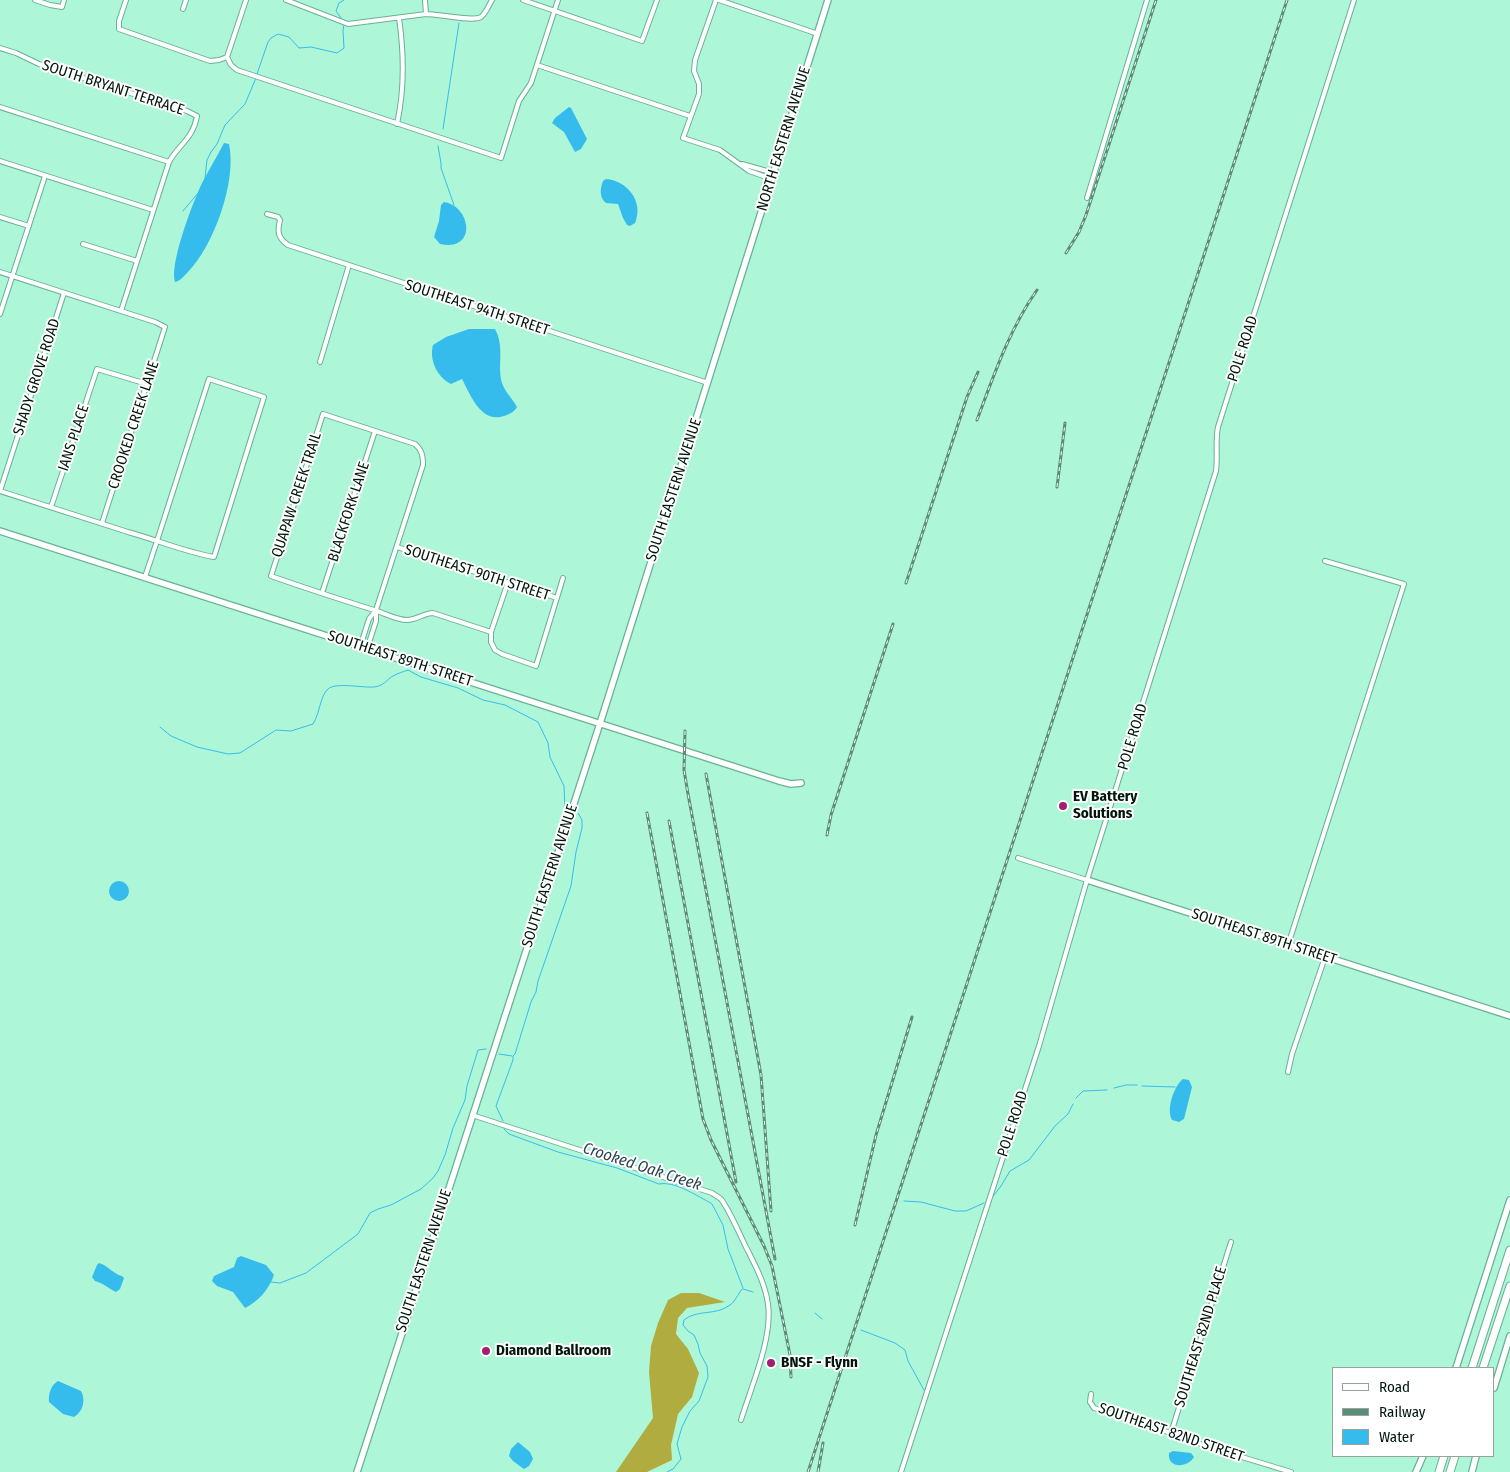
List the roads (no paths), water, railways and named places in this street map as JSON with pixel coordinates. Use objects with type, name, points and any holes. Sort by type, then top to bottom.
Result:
[{"type":"highway","points":[[1472,1367],[1510,1250]]},
{"type":"highway","points":[[1484,1367],[1510,1286]]},
{"type":"highway","points":[[1504,1306],[1510,1292]]},
{"type":"highway","points":[[1439,1472],[1444,1457]]},
{"type":"highway","points":[[1450,1472],[1455,1457]]},
{"type":"main road","name":"NORTH EASTERN AVENUE","points":[[741,279],[828,0]]},
{"type":"main road","name":"SOUTH EASTERN AVENUE","points":[[357,1472],[600,723],[741,279]]},
{"type":"main road","name":"SOUTHEAST 89TH STREET","points":[[0,530],[779,781],[791,784],[801,783]]},
{"type":"main road","name":"SOUTHEAST 89TH STREET","points":[[1087,880],[1510,1016]]},
{"type":"main road","points":[[1456,1367],[1510,1200]]},
{"type":"main road","points":[[1495,1385],[1510,1336]]},
{"type":"main road","points":[[1416,1472],[1423,1457]]},
{"type":"main road","points":[[1472,1472],[1476,1457]]},
{"type":"street","points":[[36,0],[62,7],[64,0]]},
{"type":"street","points":[[126,0],[119,21],[119,29],[210,61],[227,57]]},
{"type":"street","points":[[184,9],[186,0]]},
{"type":"street","points":[[246,0],[227,57],[231,65],[237,70],[501,158],[519,100],[531,83],[558,0]]},
{"type":"street","points":[[286,0],[348,24],[426,14],[469,19],[479,18],[485,13],[492,0]]},
{"type":"street","points":[[425,0],[426,14]]},
{"type":"street","points":[[523,0],[642,41],[656,0]]},
{"type":"street","points":[[773,176],[749,171],[720,150],[684,138],[699,94],[699,84],[694,71],[695,60],[717,0],[818,34]]},
{"type":"street","points":[[1087,198],[1147,0]]},
{"type":"street","name":"POLE ROAD","points":[[901,1472],[1039,1046],[1087,880],[1216,470],[1215,441],[1218,427],[1354,0]]},
{"type":"street","points":[[397,124],[403,79],[403,48],[399,18]]},
{"type":"street","name":"SOUTH BRYANT TERRACE","points":[[0,48],[16,53],[33,62],[197,116],[191,135],[168,162],[120,311]]},
{"type":"street","points":[[537,65],[690,116]]},
{"type":"street","points":[[0,107],[168,162]]},
{"type":"street","points":[[0,161],[153,210]]},
{"type":"street","points":[[0,314],[45,176]]},
{"type":"street","name":"SOUTHEAST 94TH STREET","points":[[267,214],[278,217],[280,220],[279,236],[288,245],[708,382]]},
{"type":"street","points":[[0,217],[29,226]]},
{"type":"street","points":[[83,244],[137,261]]},
{"type":"street","points":[[320,362],[349,265]]},
{"type":"street","points":[[0,272],[120,311]]},
{"type":"street","name":"SHADY GROVE ROAD","points":[[0,491],[64,293]]},
{"type":"street","name":"CROOKED CREEK LANE","points":[[102,524],[165,327],[120,311]]},
{"type":"street","name":"IANS PLACE","points":[[52,507],[96,369],[148,384]]},
{"type":"street","points":[[0,491],[52,507],[102,524],[157,541],[203,556],[214,557],[264,397],[209,379],[157,541],[145,577]]},
{"type":"street","name":"QUAPAW CREEK TRAIL","points":[[322,593],[271,576],[323,414],[375,431]]},
{"type":"street","points":[[367,649],[376,621],[376,610],[423,465],[421,451],[415,444],[375,431]]},
{"type":"street","name":"BLACKFORK LANE","points":[[322,593],[375,431]]},
{"type":"street","name":"SOUTHEAST 90TH STREET","points":[[397,547],[557,598]]},
{"type":"street","points":[[1288,945],[1404,584],[1325,561]]},
{"type":"street","points":[[508,582],[491,632],[491,642],[499,652],[536,666],[563,578]]},
{"type":"street","points":[[322,593],[407,620],[433,613],[491,632]]},
{"type":"street","points":[[360,646],[369,619],[376,610]]},
{"type":"street","name":"SOUTHEAST 89TH STREET","points":[[1018,858],[1087,880]]},
{"type":"street","points":[[1288,1072],[1292,1054],[1325,957]]},
{"type":"street","points":[[472,1115],[712,1193],[720,1199],[758,1272],[765,1289],[768,1305],[769,1324],[766,1339],[741,1420]]},
{"type":"street","name":"SOUTHEAST 82ND PLACE","points":[[1171,1433],[1231,1242]]},
{"type":"street","name":"SOUTHEAST 82ND STREET","points":[[1091,1394],[1090,1402],[1094,1408],[1206,1446],[1291,1472]]},
{"type":"water","points":[[569,107],[587,139],[581,149],[575,152],[564,132],[552,123],[555,118]]},
{"type":"water","points":[[224,143],[229,144],[231,159],[230,176],[221,212],[206,247],[197,261],[183,277],[175,282],[175,262],[188,218],[202,183]]},
{"type":"water","points":[[606,179],[627,188],[636,200],[637,215],[635,223],[630,226],[627,225],[623,218],[618,204],[606,203],[602,198],[601,187]]},
{"type":"water","points":[[444,202],[453,205],[465,219],[465,235],[460,241],[452,245],[440,244],[434,237],[441,205]]},
{"type":"water","points":[[469,329],[495,329],[500,343],[502,383],[517,407],[513,412],[504,416],[489,416],[477,406],[462,379],[451,384],[435,368],[432,356],[433,345],[446,337]]},
{"type":"water","points":[[115,881],[123,881],[129,887],[129,895],[123,901],[115,901],[109,895],[109,887]]},
{"type":"water","points":[[1183,1079],[1189,1080],[1192,1087],[1184,1119],[1179,1122],[1172,1120],[1170,1104],[1174,1092]]},
{"type":"water","points":[[241,1256],[266,1265],[274,1275],[263,1294],[245,1308],[233,1292],[217,1286],[212,1281],[214,1276],[234,1267],[237,1258]]},
{"type":"water","points":[[99,1263],[124,1278],[120,1289],[116,1292],[95,1281],[92,1277]]},
{"type":"water","points":[[58,1381],[81,1391],[83,1406],[74,1417],[63,1414],[49,1402],[50,1390]]},
{"type":"water","points":[[518,1442],[530,1452],[533,1459],[529,1466],[524,1469],[509,1456],[511,1449]]},
{"type":"water","points":[[1173,1451],[1191,1453],[1194,1457],[1183,1465],[1174,1464],[1169,1458],[1169,1453]]},
{"type":"waterway","points":[[343,21],[336,11],[339,3],[344,0]]},
{"type":"waterway","points":[[443,129],[459,23]]},
{"type":"waterway","points":[[257,74],[271,38],[278,34],[289,37],[299,48],[311,47],[337,53],[344,48],[344,24]]},
{"type":"waterway","points":[[205,178],[207,160],[211,152],[217,144],[225,125],[245,104],[256,78]]},
{"type":"waterway","points":[[438,146],[441,168],[454,205]]},
{"type":"waterway","points":[[183,211],[199,192]]},
{"type":"waterway","name":"Crooked Oak Creek","points":[[160,727],[171,736],[197,747],[228,754],[240,753],[276,730],[291,731],[313,724],[325,692],[332,687],[377,686],[395,675],[408,670],[421,677],[458,688],[483,700],[505,705],[538,722],[548,743],[550,757],[564,786],[565,809]]},
{"type":"waterway","name":"Crooked Oak Creek","points":[[503,1121],[496,1106],[571,886],[582,828],[582,820],[578,813]]},
{"type":"waterway","points":[[271,1282],[280,1283],[306,1273],[358,1234],[370,1213],[391,1205],[421,1189],[433,1178],[445,1155],[453,1128],[465,1100],[467,1086],[478,1050],[486,1049]]},
{"type":"waterway","points":[[499,1054],[512,1056]]},
{"type":"waterway","points":[[1114,1088],[1137,1085]]},
{"type":"waterway","points":[[1142,1086],[1175,1087]]},
{"type":"waterway","points":[[1076,1098],[1083,1091],[1107,1090]]},
{"type":"waterway","points":[[991,1199],[1010,1171],[1029,1160],[1055,1126],[1068,1114],[1073,1104]]},
{"type":"waterway","name":"Crooked Oak Creek","points":[[504,1129],[509,1134],[558,1152],[617,1168],[659,1184],[678,1187],[709,1202],[712,1204],[723,1225],[728,1249],[743,1288]]},
{"type":"waterway","points":[[904,1201],[921,1202],[955,1211],[966,1211],[984,1203]]},
{"type":"waterway","name":"Crooked Oak Creek","points":[[667,1472],[673,1469],[681,1459],[677,1444],[682,1427],[690,1411],[699,1401],[708,1377],[707,1366],[700,1353],[698,1344],[694,1335],[683,1325],[684,1320],[695,1315],[725,1308],[733,1302],[742,1289]]},
{"type":"waterway","points":[[743,1289],[753,1292]]},
{"type":"waterway","points":[[815,1313],[822,1319]]},
{"type":"waterway","points":[[861,1330],[895,1343],[905,1350],[908,1361],[925,1392]]},
{"type":"railway","points":[[1066,253],[1079,232],[1086,215],[1156,0]]},
{"type":"railway","points":[[808,1472],[1287,0]]},
{"type":"railway","points":[[977,420],[1010,337],[1037,290]]},
{"type":"railway","points":[[906,583],[967,397],[978,372]]},
{"type":"railway","points":[[1057,487],[1065,423]]},
{"type":"railway","points":[[827,835],[831,815],[893,624]]},
{"type":"railway","points":[[685,731],[684,770],[688,794],[775,1259]]},
{"type":"railway","points":[[706,774],[761,1075],[771,1211]]},
{"type":"railway","points":[[647,813],[703,1119],[711,1140],[764,1246],[772,1266],[790,1355],[791,1377]]},
{"type":"railway","points":[[669,821],[736,1182]]},
{"type":"railway","points":[[855,1225],[876,1135],[912,1017]]},
{"type":"railway","points":[[818,1472],[823,1443]]},
{"type":"place","name":"EV Battery Solutions","points":[[1063,806]]},
{"type":"place","name":"Diamond Ballroom","points":[[486,1351]]},
{"type":"place","name":"BNSF - Flynn","points":[[771,1363]]}]
